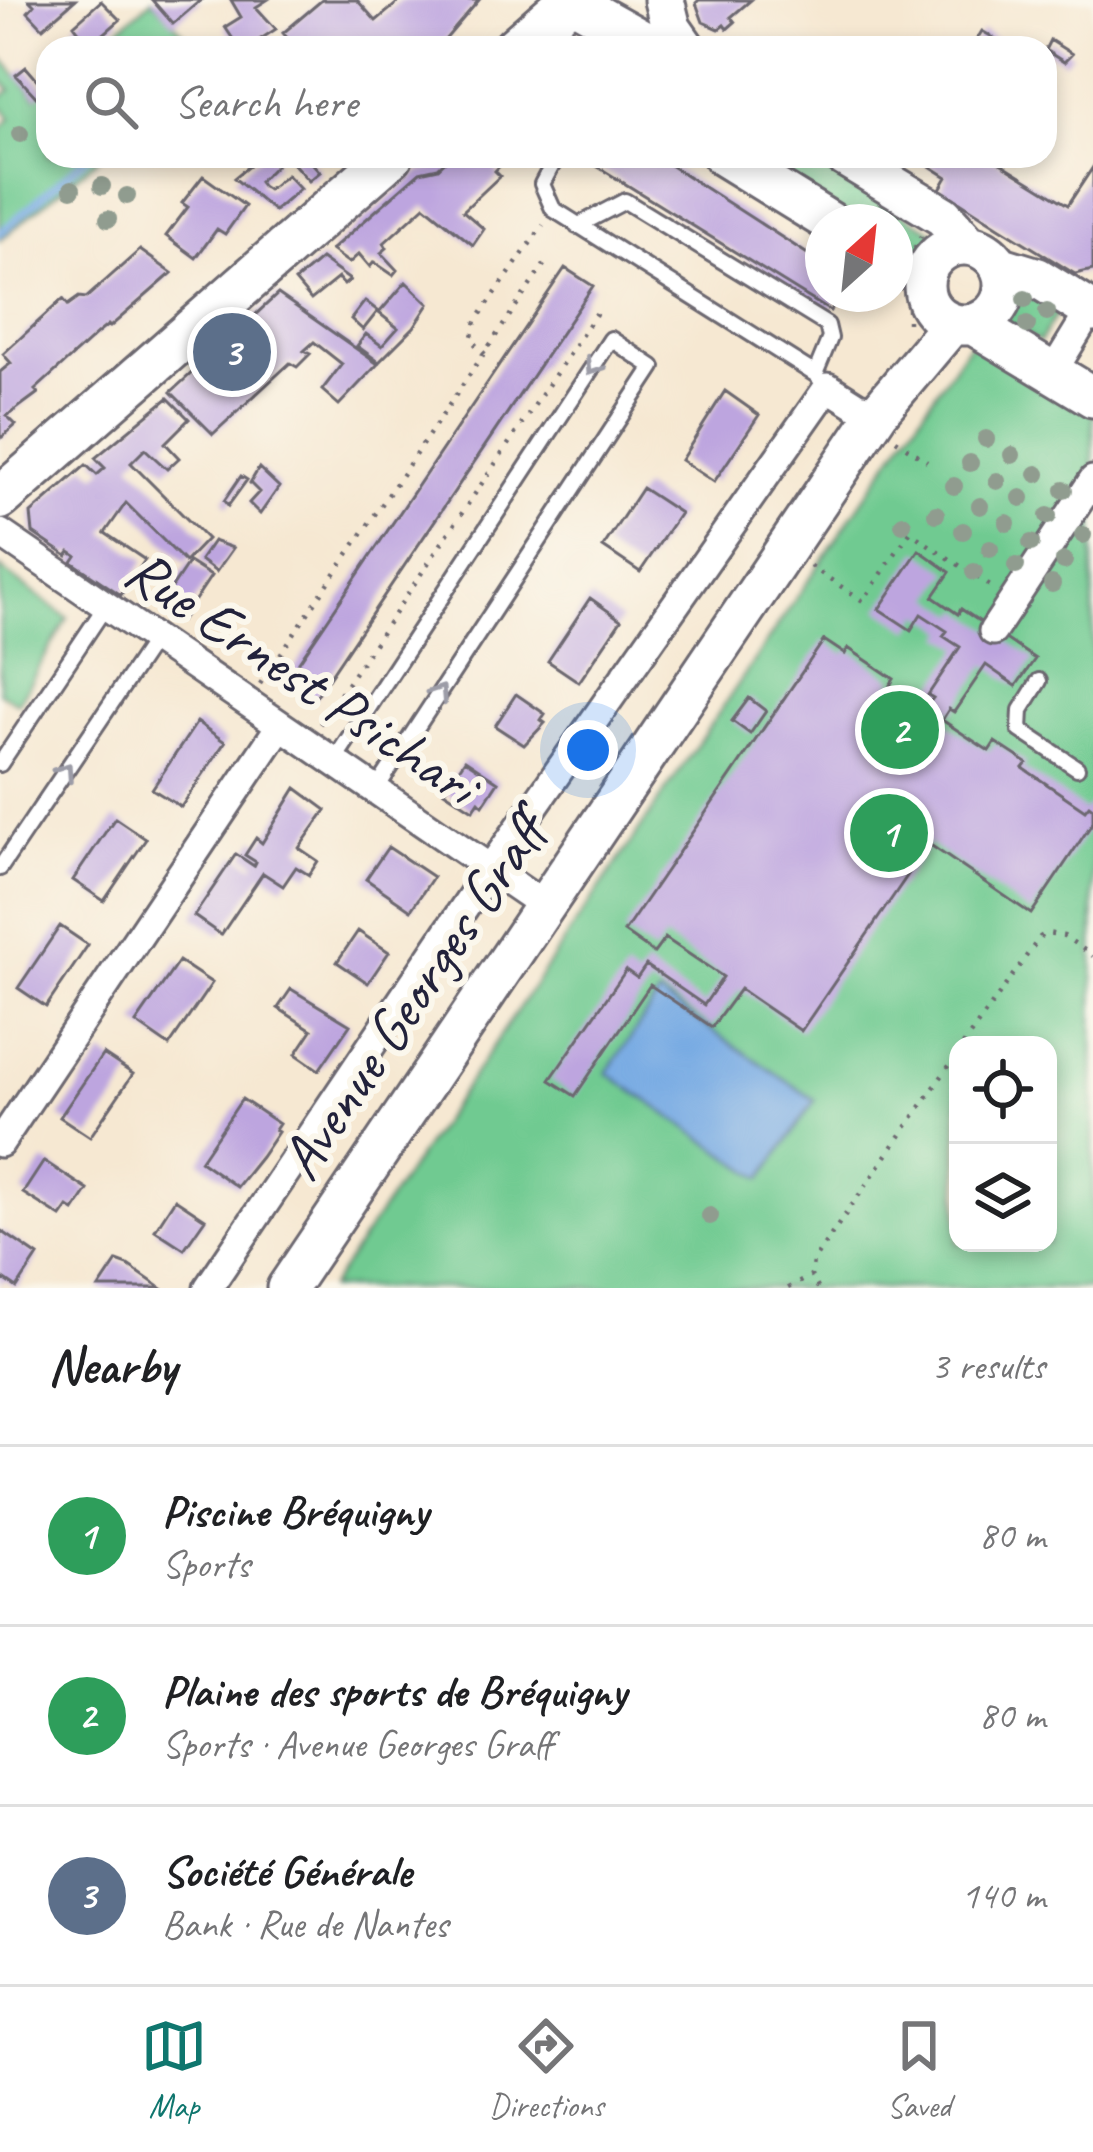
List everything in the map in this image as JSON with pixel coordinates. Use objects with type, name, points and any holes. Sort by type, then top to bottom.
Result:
[{"type":"main road","points":[[529,36],[570,0]]},
{"type":"main road","points":[[0,498],[377,168]]},
{"type":"street","points":[[570,0],[596,36]]},
{"type":"street","points":[[570,0],[634,36]]},
{"type":"street","points":[[664,0],[677,36]]},
{"type":"street","points":[[742,168],[805,207]]},
{"type":"street","points":[[864,168],[936,211],[984,255]]},
{"type":"street","points":[[1052,373],[1092,310],[984,255],[948,248],[936,256],[928,299],[1093,398]]},
{"type":"street","name":"Avenue Georges Graff","points":[[287,1288],[544,906],[887,425],[928,299],[995,311],[1003,294],[984,255]]},
{"type":"street","points":[[208,1288],[821,380],[887,425]]},
{"type":"street","points":[[993,631],[1093,480]]},
{"type":"street","name":"Rue Ernest Psichari","points":[[0,533],[544,906]]},
{"type":"street","points":[[0,1143],[280,726]]},
{"type":"lane","points":[[551,168],[542,184],[553,209],[577,226],[821,380],[830,338],[827,326],[807,313],[625,201],[577,226]]},
{"type":"lane","points":[[333,762],[611,340],[653,367],[375,791]]},
{"type":"lane","points":[[0,764],[105,607]]},
{"type":"lane","points":[[0,868],[154,640]]},
{"type":"lane","points":[[1039,681],[1021,710],[1020,730],[1078,769]]},
{"type":"path","points":[[485,354],[471,340],[476,321],[553,209]]},
{"type":"path","points":[[928,299],[896,283],[908,296],[908,323],[928,299],[936,211]]},
{"type":"path","points":[[247,704],[544,265]]},
{"type":"path","points":[[306,744],[601,308]]},
{"type":"path","points":[[887,425],[928,461]]},
{"type":"path","points":[[795,555],[863,601],[910,532],[1013,602]]},
{"type":"path","points":[[969,1036],[1040,937],[1047,933],[1064,936],[1093,956]]},
{"type":"path","points":[[818,1288],[811,1276],[813,1261],[949,1066]]},
{"type":"path","points":[[788,1288],[811,1276]]},
{"type":"green space","points":[[152,0],[186,36],[110,36]]},
{"type":"green space","points":[[0,56],[36,97],[36,168],[87,168],[0,240],[0,128],[11,118],[0,98],[11,90],[0,78]]},
{"type":"green space","points":[[766,168],[829,168],[888,204],[825,204]]},
{"type":"green space","points":[[913,219],[942,237],[920,263],[913,259]]},
{"type":"green space","points":[[1019,284],[1060,308],[1040,342],[1004,322],[1013,310]]},
{"type":"green space","points":[[970,342],[1093,414],[1093,1288],[329,1288]]},
{"type":"green space","points":[[0,568],[68,618],[18,703],[0,693]]},
{"type":"water","points":[[659,995],[815,1100],[762,1179],[607,1073]]},
{"type":"building","points":[[29,0],[75,0],[43,28],[28,12],[34,5]]},
{"type":"building","points":[[152,0],[201,0],[173,24]]},
{"type":"building","points":[[231,0],[267,0],[256,7],[276,29],[265,36],[231,36],[225,27],[241,17]]},
{"type":"building","points":[[322,0],[357,0],[376,21],[401,0],[479,0],[448,36],[283,33]]},
{"type":"building","points":[[699,0],[751,0],[731,17],[735,22],[719,29],[703,22]]},
{"type":"building","points":[[101,1],[120,20],[102,36],[82,36],[74,25]]},
{"type":"building","points":[[1057,44],[1072,54],[1064,62],[1057,58]]},
{"type":"building","points":[[26,67],[36,78],[36,97],[16,75]]},
{"type":"building","points":[[1093,167],[1093,270],[1075,274],[999,227],[940,189],[947,177],[933,168],[1008,168],[1068,205]]},
{"type":"building","points":[[246,168],[273,168],[259,182],[262,186],[268,190],[287,175],[300,189],[274,211],[234,178]]},
{"type":"building","points":[[297,168],[316,168],[320,172],[309,181]]},
{"type":"building","points":[[498,168],[500,176],[463,211],[484,229],[473,245],[425,206],[384,243],[387,248],[381,253],[397,270],[393,275],[374,262],[370,267],[359,254],[349,263],[331,250],[420,172]]},
{"type":"building","points":[[600,168],[675,168],[805,252],[805,295]]},
{"type":"building","points":[[203,176],[245,206],[225,234],[217,229],[196,258],[166,236],[188,207],[182,203]]},
{"type":"building","points":[[140,250],[172,273],[7,416],[16,425],[0,439],[0,372],[11,363],[3,354],[63,299],[68,305],[86,298]]},
{"type":"building","points":[[321,259],[350,280],[344,285],[338,278],[311,300],[295,281]]},
{"type":"building","points":[[565,268],[593,286],[313,701],[286,681]]},
{"type":"building","points":[[406,282],[429,304],[414,327],[379,362],[357,346],[366,334],[382,346],[398,328],[379,313]]},
{"type":"building","points":[[278,294],[378,364],[339,405],[322,390],[342,364],[314,342],[297,367],[290,363],[213,434],[171,392]]},
{"type":"building","points":[[365,301],[378,311],[363,330],[351,319]]},
{"type":"building","points":[[725,391],[759,415],[714,482],[681,460]]},
{"type":"building","points":[[168,398],[189,419],[165,443],[179,458],[167,469],[145,449],[131,463],[207,539],[185,562],[126,503],[105,533],[145,560],[121,595],[72,562],[76,556],[70,552],[67,556],[33,533],[31,513],[86,465],[97,475],[105,468],[95,458]]},
{"type":"building","points":[[259,468],[279,487],[260,514],[249,503],[259,492],[250,483]]},
{"type":"building","points":[[241,476],[247,480],[228,506],[224,501]]},
{"type":"building","points":[[642,488],[680,513],[640,572],[603,547]]},
{"type":"building","points":[[213,541],[233,548],[216,572],[200,560]]},
{"type":"building","points":[[919,550],[950,572],[933,597],[958,614],[961,609],[1035,659],[1016,686],[986,665],[954,712],[949,709],[942,720],[989,751],[995,742],[1027,763],[1023,768],[1085,810],[1089,805],[1093,808],[1093,822],[1031,914],[929,844],[801,1031],[740,989],[712,1027],[650,985],[575,1096],[550,1080],[626,970],[637,978],[646,965],[704,1005],[723,977],[665,938],[654,953],[624,932],[824,640],[845,654],[848,648],[894,679],[890,685],[925,708],[933,698],[928,695],[960,647],[943,636],[947,631],[921,614],[911,630],[879,609]]},
{"type":"building","points":[[189,562],[211,576],[181,621],[159,607]]},
{"type":"building","points":[[590,598],[621,620],[579,682],[548,661]]},
{"type":"building","points":[[516,694],[545,714],[541,720],[545,723],[524,745],[495,726]]},
{"type":"building","points":[[749,698],[766,711],[750,734],[732,721]]},
{"type":"building","points":[[197,722],[225,742],[181,807],[152,789]]},
{"type":"building","points":[[465,760],[498,782],[483,805],[479,801],[473,810],[444,791]]},
{"type":"building","points":[[296,788],[326,810],[299,848],[318,861],[309,875],[296,867],[283,886],[263,873],[221,935],[194,916],[236,854],[254,866],[256,862],[245,855],[256,838],[262,843]]},
{"type":"building","points":[[115,818],[146,839],[104,901],[73,880]]},
{"type":"building","points":[[388,847],[433,877],[411,910],[366,879]]},
{"type":"building","points":[[60,926],[88,945],[46,1007],[18,988]]},
{"type":"building","points":[[358,931],[389,952],[368,983],[337,962]]},
{"type":"building","points":[[179,961],[212,983],[169,1046],[136,1023]]},
{"type":"building","points":[[291,989],[350,1025],[319,1070],[296,1054],[312,1030],[278,1008]]},
{"type":"building","points":[[103,1054],[133,1074],[90,1137],[60,1117]]},
{"type":"building","points":[[242,1099],[279,1124],[278,1132],[237,1187],[200,1161]]},
{"type":"building","points":[[44,1161],[88,1190],[74,1211],[68,1207],[61,1217],[23,1193]]},
{"type":"building","points":[[175,1199],[205,1219],[184,1249],[155,1230]]},
{"type":"building","points":[[0,1230],[38,1256],[17,1288],[4,1279],[0,1285]]},
{"type":"building","points":[[117,1261],[128,1265],[161,1288],[99,1288]]},
{"type":"waterway","points":[[0,233],[74,168]]},
{"type":"place","name":"Société Générale","points":[[232,352]]},
{"type":"place","name":"Plaine des sports de Bréquigny","points":[[900,730]]},
{"type":"place","name":"Piscine Bréquigny","points":[[889,833]]}]
